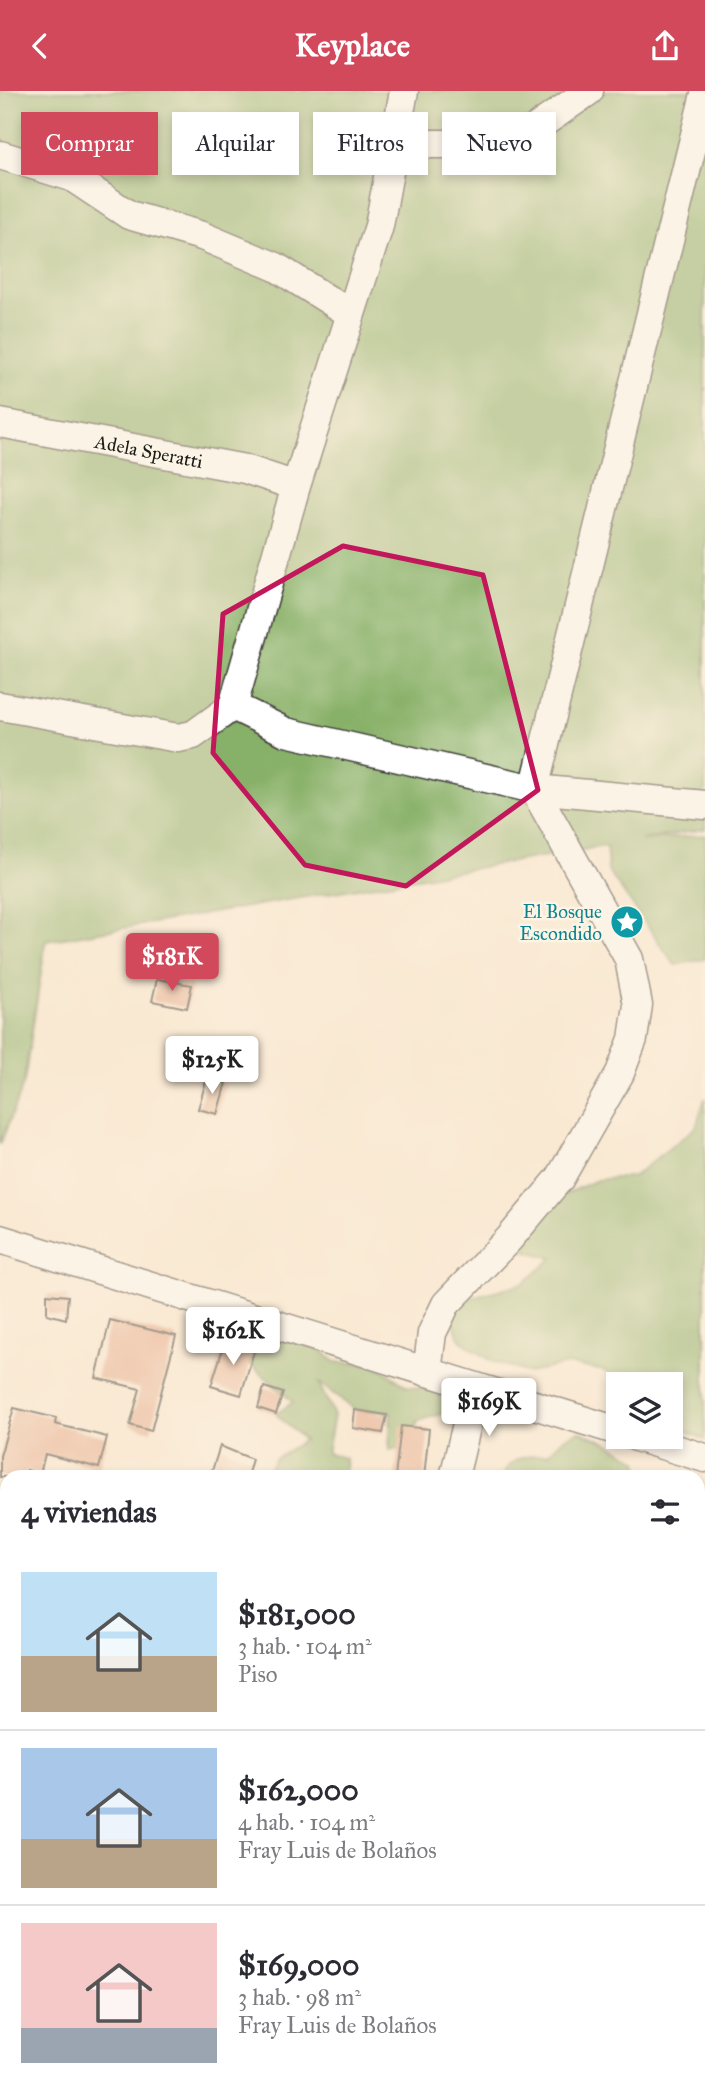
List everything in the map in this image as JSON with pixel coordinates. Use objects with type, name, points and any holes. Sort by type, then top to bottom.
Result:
[{"type":"street","points":[[400,112],[404,91]]},
{"type":"street","points":[[428,144],[499,144],[533,130],[589,91]]},
{"type":"street","points":[[427,1372],[432,1333],[446,1304],[509,1239],[560,1178],[620,1073],[633,1039],[638,1005],[629,959],[534,789],[705,94]]},
{"type":"street","points":[[0,155],[72,177],[129,215],[202,236],[276,267],[351,314]]},
{"type":"street","points":[[0,706],[178,738],[193,735],[233,706],[296,486],[379,226],[388,175]]},
{"type":"street","name":"Adela Speratti","points":[[0,423],[245,469],[296,486]]},
{"type":"street","points":[[233,706],[286,732],[534,789],[705,805]]},
{"type":"street","points":[[2,1247],[606,1427]]},
{"type":"street","points":[[456,1470],[476,1387]]},
{"type":"street","points":[[675,1449],[705,1458]]},
{"type":"highlighted area","points":[[343,546],[483,575],[538,790],[406,886],[305,865],[213,753],[223,614]]},
{"type":"green space","points":[[0,91],[705,91],[705,829],[641,840],[705,835],[705,959],[675,965],[608,871],[606,846],[46,941],[24,1082],[0,1145]]},
{"type":"green space","points":[[705,1098],[705,1440],[683,1429],[683,1372],[606,1372],[567,1364],[529,1373],[492,1361],[460,1340],[446,1304],[524,1283],[553,1258],[513,1247],[534,1208],[597,1180],[634,1176],[696,1127]]},
{"type":"green space","points":[[264,1335],[305,1336],[335,1362],[375,1364],[406,1386],[445,1393],[455,1410],[418,1421],[409,1448],[389,1450],[391,1412],[355,1410],[318,1382],[334,1415],[327,1453],[345,1458],[346,1470],[269,1470],[275,1459],[304,1440],[276,1414],[293,1402],[250,1364]]},
{"type":"green space","points":[[579,1431],[606,1442],[606,1449],[618,1449],[638,1461],[640,1470],[506,1470],[521,1458],[548,1454],[563,1439]]},
{"type":"building","points":[[157,979],[192,985],[187,1008],[152,1001]]},
{"type":"building","points":[[207,1078],[226,1083],[217,1114],[198,1109]]},
{"type":"building","points":[[47,1294],[68,1296],[66,1319],[47,1314]]},
{"type":"building","points":[[110,1320],[176,1336],[151,1431],[130,1425],[140,1389],[96,1378]]},
{"type":"building","points":[[226,1339],[255,1348],[241,1395],[211,1386]]},
{"type":"building","points":[[264,1387],[283,1393],[276,1414],[258,1408]]},
{"type":"building","points":[[14,1408],[56,1418],[55,1424],[107,1437],[99,1468],[45,1454],[41,1470],[0,1470],[0,1456]]},
{"type":"building","points":[[355,1410],[387,1415],[383,1433],[353,1428]]},
{"type":"building","points":[[401,1426],[429,1429],[425,1470],[396,1470]]},
{"type":"building","points":[[220,1446],[252,1459],[249,1470],[212,1470]]},
{"type":"place","name":"El Bosque Escondido","points":[[627,922]]}]
